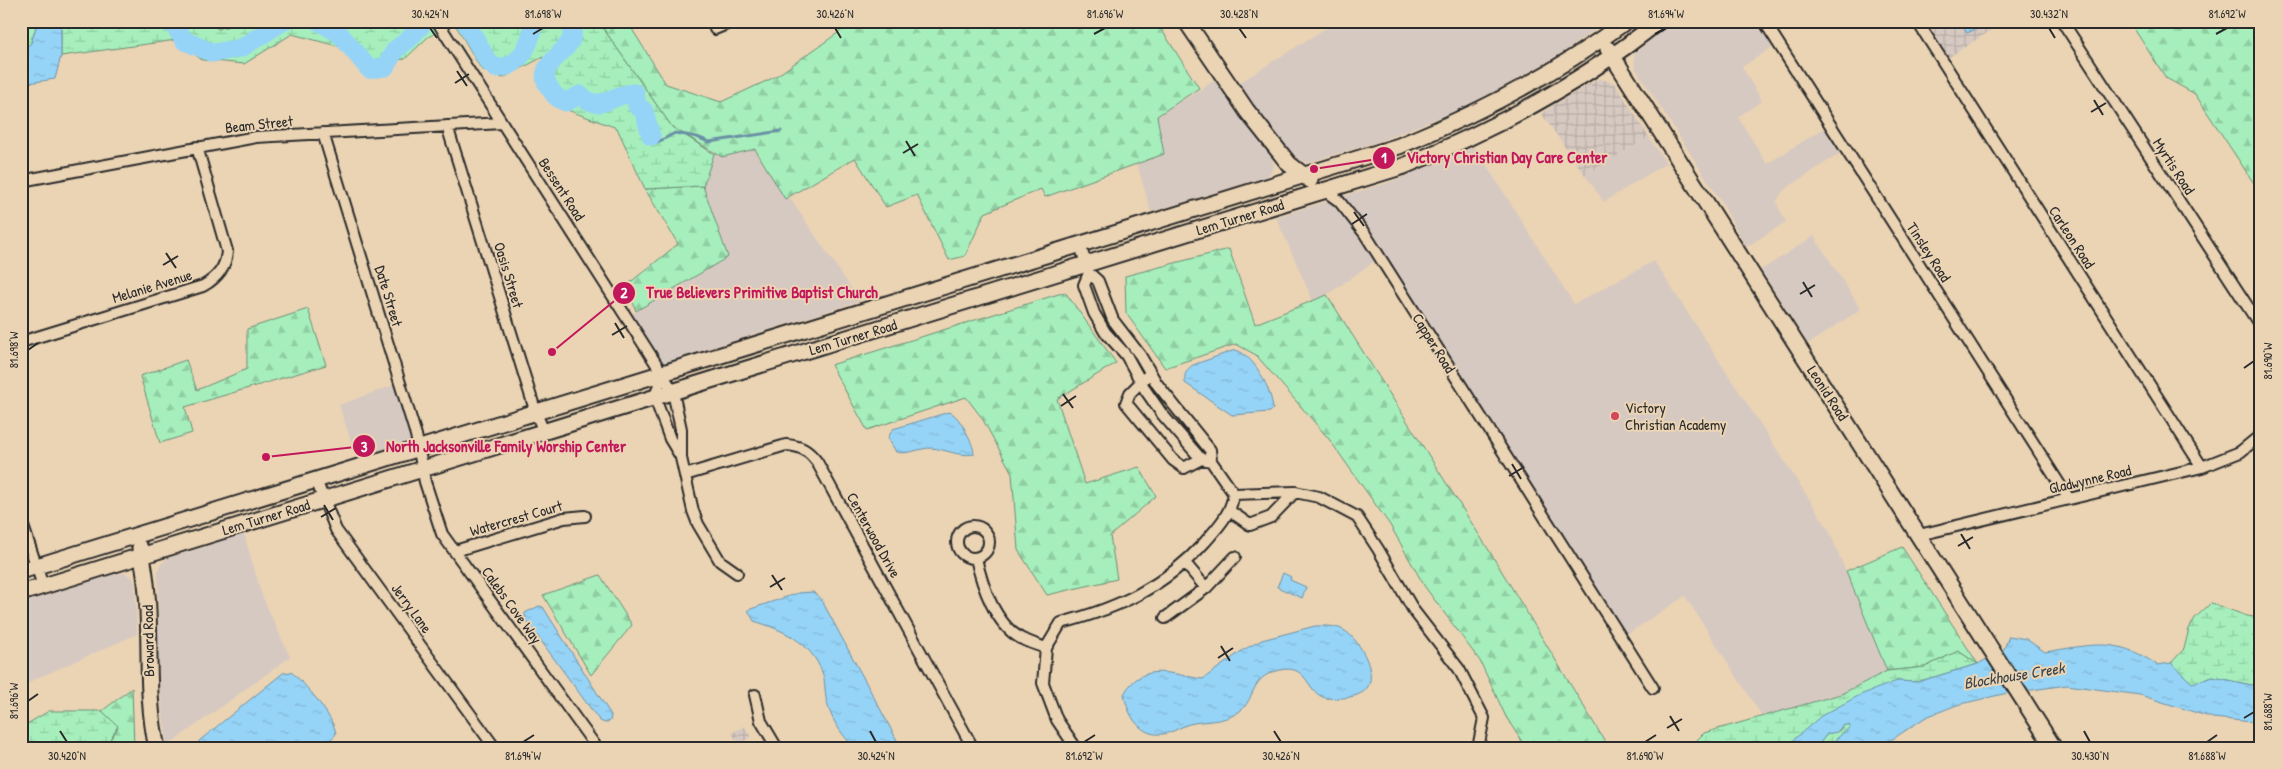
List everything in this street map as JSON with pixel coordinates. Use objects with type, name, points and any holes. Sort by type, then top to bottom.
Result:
[{"type":"main road","name":"Capper Road","points":[[1186,21],[1247,111],[1289,164],[1325,191]]},
{"type":"main road","name":"Lem Turner Road","points":[[21,571],[1398,146],[1468,116],[1531,84],[1602,39],[1626,21]]},
{"type":"main road","name":"Lem Turner Road","points":[[21,592],[875,330],[1088,269],[1404,166],[1470,138],[1546,99],[1613,56],[1659,21]]},
{"type":"main road","name":"Leonid Road","points":[[1602,39],[2054,748]]},
{"type":"main road","points":[[868,310],[875,330]]},
{"type":"main road","name":"Broward Road","points":[[137,535],[142,556],[148,607],[151,713],[157,748]]},
{"type":"street","points":[[715,29],[734,21]]},
{"type":"street","name":"Tinsley Road","points":[[1764,21],[2069,499]]},
{"type":"street","name":"Carleon Road","points":[[1917,21],[2202,467]]},
{"type":"street","name":"Myrtis Road","points":[[2062,21],[2261,327]]},
{"type":"street","name":"Bessent Road","points":[[440,26],[662,373],[672,392],[681,429],[681,458],[698,524],[720,561],[737,573]]},
{"type":"street","name":"Beam Street","points":[[21,181],[256,137],[502,123]]},
{"type":"street","name":"Oasis Street","points":[[448,126],[536,412],[544,432]]},
{"type":"street","name":"Date Street","points":[[324,133],[418,448],[422,469]]},
{"type":"street","name":"Melanie Avenue","points":[[21,342],[203,286],[212,281],[226,262],[227,251],[197,147]]},
{"type":"street","name":"Capper Road","points":[[1325,191],[1339,201],[1365,234],[1652,688]]},
{"type":"street","points":[[1080,245],[1088,269],[1098,281],[1113,320],[1140,355],[1151,374],[1210,450],[1206,460],[1184,468],[1173,460],[1126,403],[1130,393],[1141,381],[1151,374]]},
{"type":"street","points":[[1088,269],[1084,285],[1094,313],[1105,332],[1126,355],[1162,414],[1206,460],[1234,494]]},
{"type":"street","points":[[655,398],[662,373]]},
{"type":"street","name":"Bessent Road","points":[[655,398],[670,438],[681,458]]},
{"type":"street","name":"Gladwynne Road","points":[[1919,536],[2202,467],[2240,452],[2261,435]]},
{"type":"street","name":"Centerwood Drive","points":[[685,475],[786,445],[800,446],[809,451],[817,462],[972,748]]},
{"type":"street","name":"Calebs Cove Way","points":[[422,469],[437,523],[455,551],[597,748]]},
{"type":"street","name":"Jerry Lane","points":[[316,480],[336,530],[495,748]]},
{"type":"street","points":[[1234,494],[1295,492],[1319,497],[1357,517],[1414,611],[1459,669],[1484,718],[1478,748]]},
{"type":"street","points":[[1230,511],[1250,525],[1271,517],[1295,492]]},
{"type":"street","points":[[1076,748],[1057,720],[1042,683],[1046,648],[1060,623],[1096,614],[1144,593],[1185,564],[1230,511],[1234,494]]},
{"type":"street","name":"Watercrest Court","points":[[455,551],[564,518],[585,516]]},
{"type":"street","points":[[21,520],[44,586]]},
{"type":"street","points":[[1165,618],[1206,588],[1235,557]]},
{"type":"street","points":[[976,558],[988,595],[1001,619],[1020,637],[1046,648]]},
{"type":"street","points":[[1185,564],[1206,588]]},
{"type":"street","points":[[755,695],[761,721],[777,748]]},
{"type":"shaded area","points":[[1337,21],[1607,21],[1558,56],[1456,111],[1377,142],[1307,163],[1300,160],[1284,145],[1236,85]]},
{"type":"shaded area","points":[[1674,21],[1769,21],[1782,41],[1742,67],[1762,101],[1738,117],[1767,164],[1826,127],[1842,152],[1784,190],[1776,202],[1786,222],[1746,247],[1722,203],[1636,69],[1635,53]]},
{"type":"shaded area","points":[[1921,21],[2006,21],[1946,59]]},
{"type":"shaded area","points":[[1217,79],[1269,152],[1274,164],[1273,170],[1266,177],[1151,212],[1137,164],[1164,153],[1157,116]]},
{"type":"shaded area","points":[[1600,79],[1613,82],[1649,137],[1585,175],[1541,113]]},
{"type":"shaded area","points":[[1649,137],[1666,163],[1604,202],[1585,175]]},
{"type":"shaded area","name":"Victory Christian Academy","points":[[1475,147],[1574,304],[1654,261],[1828,528],[1887,671],[1841,694],[1762,716],[1685,596],[1617,641],[1376,260],[1327,295],[1313,301],[1276,217],[1390,182]]},
{"type":"shaded area","points":[[755,149],[785,199],[789,197],[860,301],[663,363],[630,315],[728,257],[703,186],[714,154],[722,157]]},
{"type":"shaded area","points":[[1814,236],[1861,309],[1808,344],[1761,270]]},
{"type":"shaded area","points":[[405,381],[423,437],[356,457],[339,405]]},
{"type":"shaded area","points":[[244,534],[262,596],[290,657],[167,746],[159,683],[158,570],[161,564],[168,558]]},
{"type":"shaded area","points":[[124,573],[132,577],[135,583],[137,634],[33,680],[21,688],[21,603],[114,574]]},
{"type":"shaded area","points":[[744,726],[751,737],[739,744],[732,733]]},
{"type":"green space","points":[[21,21],[38,21],[31,43],[21,52]]},
{"type":"green space","points":[[61,21],[163,21],[176,40],[61,56]]},
{"type":"green space","points":[[185,21],[209,21],[218,29],[247,21],[598,21],[672,127],[714,154],[703,186],[645,189],[617,128],[559,107],[540,86],[543,57],[503,78],[481,69],[455,24],[428,37],[405,59],[397,60],[380,77],[364,74],[341,47],[292,34],[244,64],[202,60],[176,40]]},
{"type":"green space","points":[[598,21],[627,21],[666,84],[721,102],[775,77],[855,21],[1156,21],[1199,88],[1157,116],[1164,154],[1045,197],[1041,189],[985,213],[965,256],[949,260],[917,195],[886,207],[855,158],[785,199],[755,149],[722,157],[672,127]]},
{"type":"green space","points":[[2129,21],[2257,21],[2261,28],[2261,194],[2195,94],[2166,78]]},
{"type":"green space","points":[[703,186],[728,257],[636,311],[627,285],[678,244],[645,189]]},
{"type":"green space","points":[[1229,249],[1255,324],[1327,295],[1490,552],[1609,748],[1526,748],[1506,717],[1480,661],[1425,587],[1390,525],[1329,439],[1256,355],[1236,344],[1165,368],[1126,313],[1125,276]]},
{"type":"green space","points":[[1065,292],[1116,363],[1057,399],[1085,484],[1139,467],[1156,496],[1110,536],[1117,579],[1047,595],[1018,550],[1012,473],[982,418],[966,397],[867,430],[831,365]]},
{"type":"green space","points":[[308,309],[326,365],[185,407],[192,433],[160,443],[140,376],[186,360],[197,390],[247,369],[247,329]]},
{"type":"green space","points":[[1902,547],[1978,664],[1958,651],[1925,667],[1887,671],[1846,571]]},
{"type":"green space","points":[[600,575],[632,625],[591,675],[543,595]]},
{"type":"green space","points":[[2211,603],[2247,616],[2261,618],[2261,687],[2213,677],[2192,684],[2171,663],[2184,649],[2189,629],[2195,618]]},
{"type":"green space","points":[[1958,651],[1978,664],[1917,682],[1897,681],[1784,748],[1689,748],[1704,733],[1841,694],[1887,671],[1925,667]]},
{"type":"green space","points":[[132,688],[134,748],[105,748],[118,727],[102,711]]},
{"type":"green space","points":[[49,711],[102,711],[118,726],[105,748],[21,748],[21,722],[27,724]]},
{"type":"green space","points":[[1849,724],[1851,727],[1826,748],[1821,748],[1819,744],[1827,734],[1840,730],[1842,726]]},
{"type":"water","points":[[38,21],[61,21],[61,56],[55,79],[21,84],[21,52],[31,43]]},
{"type":"water","points":[[163,21],[185,21],[176,40]]},
{"type":"water","points":[[1964,21],[1994,21],[1967,33],[1962,25]]},
{"type":"water","points":[[1235,350],[1249,358],[1261,374],[1272,401],[1273,409],[1270,412],[1232,415],[1185,383],[1186,372],[1193,365]]},
{"type":"water","points":[[949,412],[957,418],[965,430],[972,443],[974,454],[957,454],[931,448],[905,453],[896,452],[888,438],[893,429]]},
{"type":"water","points":[[1283,573],[1291,577],[1290,580],[1306,587],[1302,598],[1277,587]]},
{"type":"water","points":[[813,592],[821,599],[899,744],[899,748],[855,748],[834,721],[826,698],[823,676],[817,661],[794,638],[775,628],[754,621],[748,610],[798,593]]},
{"type":"water","points":[[539,606],[543,607],[611,715],[610,721],[604,723],[599,720],[525,619],[525,613]]},
{"type":"water","points":[[1315,626],[1330,626],[1342,629],[1357,642],[1370,669],[1368,686],[1363,692],[1349,697],[1326,698],[1319,695],[1300,673],[1285,669],[1265,676],[1256,686],[1243,709],[1219,720],[1189,724],[1168,733],[1150,733],[1143,730],[1137,724],[1129,710],[1124,694],[1132,683],[1140,677],[1149,673],[1159,672],[1203,679],[1243,650],[1262,640]]},
{"type":"water","name":"Blockhouse Creek","points":[[2009,636],[2026,639],[2045,652],[2090,645],[2116,646],[2142,656],[2157,665],[2171,663],[2192,683],[2213,677],[2261,687],[2261,719],[2252,722],[2213,718],[2140,695],[2067,685],[2003,694],[1957,705],[1926,717],[1879,748],[1826,748],[1850,727],[1849,724],[1842,726],[1837,732],[1827,734],[1819,744],[1821,748],[1784,748],[1821,716],[1860,695],[1897,681],[1917,682],[1978,664],[2004,649]]},
{"type":"water","points":[[291,672],[318,700],[334,727],[336,734],[324,747],[199,748],[199,741],[283,673]]},
{"type":"pier","points":[[2001,648],[2030,693],[2009,695],[1985,657]]},
{"type":"waterway","points":[[171,21],[185,41],[213,53],[241,48],[284,21]]},
{"type":"waterway","points":[[318,21],[339,33],[369,69],[385,67],[396,49],[408,40],[425,21]]},
{"type":"waterway","points":[[465,21],[487,60],[495,68],[510,65],[520,57],[528,43],[534,21]]},
{"type":"waterway","points":[[572,21],[572,37],[569,43],[548,66],[545,80],[551,90],[558,98],[566,102],[580,95],[588,101],[602,103],[635,93],[637,106],[644,111],[651,136]]},
{"type":"waterway","points":[[651,136],[653,141],[658,142],[675,133],[697,137],[709,142],[781,131]]},
{"type":"place","name":"Victory Christian Day Care Center","points":[[1314,169]]},
{"type":"place","name":"True Believers Primitive Baptist Church","points":[[552,352]]},
{"type":"place","name":"Victory Christian Academy","points":[[1615,416]]},
{"type":"place","name":"North Jacksonville Family Worship Center","points":[[266,457]]}]
